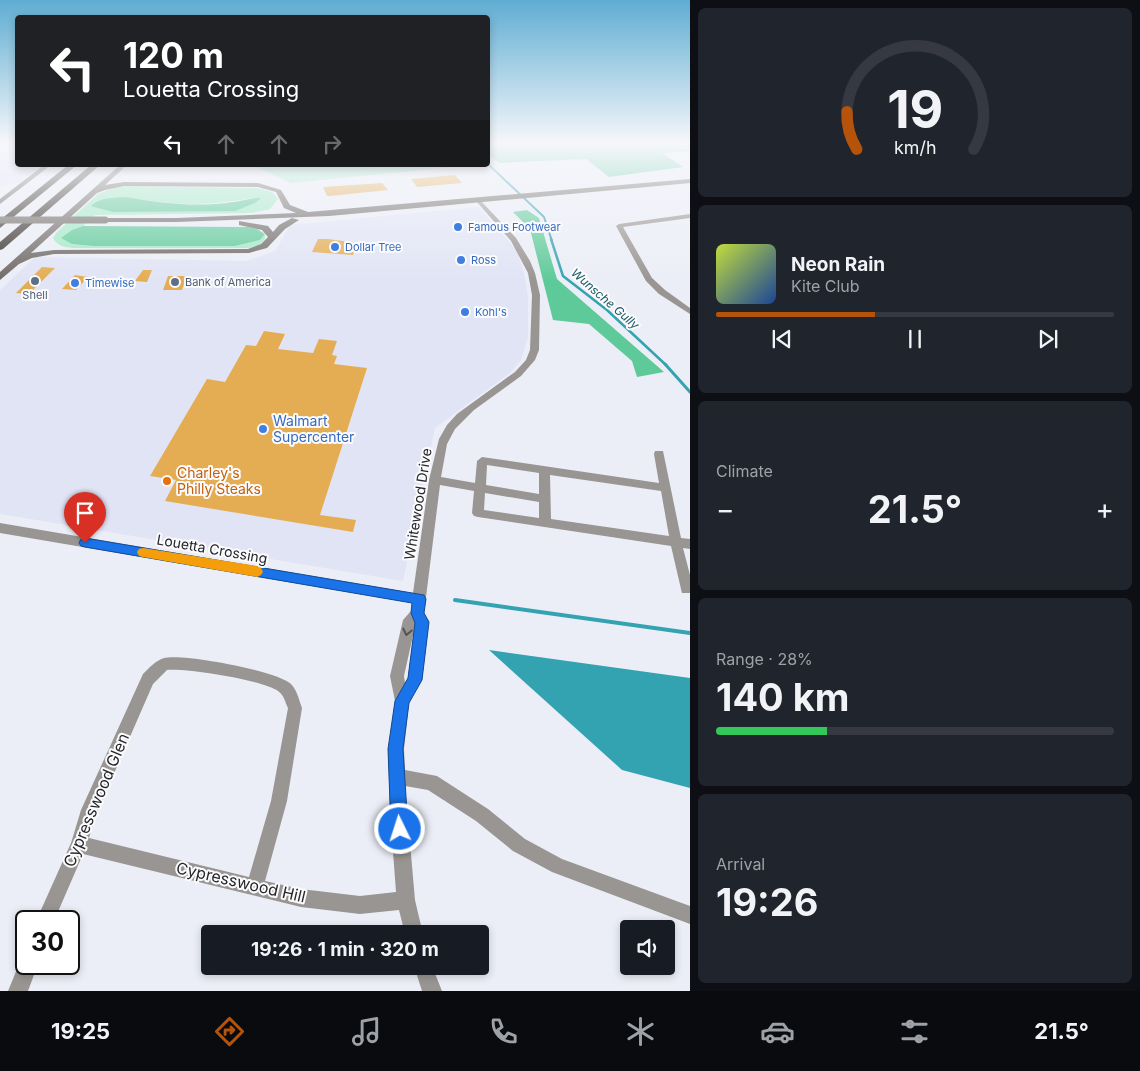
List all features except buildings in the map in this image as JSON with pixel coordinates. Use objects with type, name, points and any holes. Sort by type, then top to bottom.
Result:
[{"type":"highway","points":[[0,225],[43,189]]},
{"type":"highway","points":[[0,247],[68,189]]},
{"type":"main road","points":[[0,202],[16,189]]},
{"type":"main road","points":[[0,276],[96,189]]},
{"type":"main road","points":[[93,192],[101,189]]},
{"type":"main road","points":[[273,189],[279,191],[284,202],[293,210],[312,215]]},
{"type":"main road","points":[[0,220],[177,220],[194,223],[362,211],[466,201],[480,202],[604,189]]},
{"type":"main road","points":[[239,220],[273,211],[284,202]]},
{"type":"main road","points":[[239,220],[353,217],[470,205],[480,202]]},
{"type":"main road","points":[[353,217],[362,211]]},
{"type":"main road","points":[[239,220],[265,228],[273,237]]},
{"type":"main road","points":[[17,262],[42,253],[68,251],[239,252],[259,249],[269,243],[282,227],[295,220]]},
{"type":"main road","points":[[51,231],[49,237],[51,243],[68,251]]},
{"type":"street","name":"Whitewood Drive","points":[[417,613],[435,480],[444,439],[455,422],[530,363],[535,345],[535,287],[526,258],[515,240],[480,202]]},
{"type":"street","points":[[690,216],[620,225],[649,279],[662,292],[690,312]]},
{"type":"street","points":[[660,454],[676,542],[687,589]]},
{"type":"street","points":[[545,506],[478,513],[482,461],[544,473],[666,488]]},
{"type":"street","points":[[544,473],[545,506]]},
{"type":"street","points":[[435,480],[480,487],[676,542],[690,544]]},
{"type":"street","name":"Louetta Crossing","points":[[0,528],[419,599]]},
{"type":"street","points":[[402,701],[415,680],[422,622],[417,613],[410,620],[397,676],[402,701],[396,749],[397,777],[406,900],[412,925]]},
{"type":"street","points":[[403,655],[418,658]]},
{"type":"street","name":"Cypresswood Glen","points":[[49,910],[79,844],[87,816],[148,679],[166,664],[182,663],[269,680],[284,687],[291,696],[295,708],[279,802],[255,886]]},
{"type":"street","points":[[397,777],[431,782],[482,815],[519,845],[558,866],[690,915]]},
{"type":"street","name":"Cypresswood Hill","points":[[79,844],[302,898],[360,905],[406,900]]},
{"type":"street","points":[[18,991],[25,975]]},
{"type":"street","points":[[426,975],[432,991]]},
{"type":"shaded area","points":[[478,207],[517,251],[524,273],[528,297],[528,337],[521,360],[510,373],[435,428],[403,581],[0,514],[0,290],[35,257],[247,261],[275,251],[290,225]]},
{"type":"green space","points":[[110,189],[262,189],[272,192],[278,199],[270,209],[252,213],[95,215],[83,226],[72,230],[72,244],[93,246],[235,246],[260,240],[265,234],[265,239],[259,245],[250,248],[73,248],[64,247],[57,243],[53,238],[98,194]],"holes":[[[126,197],[173,203],[219,203],[251,198],[235,211],[92,206]]]},
{"type":"green space","points":[[126,197],[163,203],[201,205],[261,198],[255,203],[235,211],[113,212],[91,206],[103,199]]},
{"type":"green space","points":[[527,210],[539,218],[557,279],[664,372],[637,377],[632,361],[589,324],[553,320],[530,229],[513,212]]},
{"type":"green space","points":[[83,226],[248,227],[257,229],[265,234],[260,240],[235,246],[93,246],[72,244],[61,238],[72,230]]},
{"type":"water","points":[[489,650],[690,678],[690,788],[622,770]]},
{"type":"waterway","name":"Wunsche Gully","points":[[515,189],[544,217],[552,241]]},
{"type":"waterway","name":"Wunsche Gully","points":[[551,239],[563,276],[607,310],[665,364]]},
{"type":"waterway","name":"Wunsche Gully","points":[[665,364],[690,392]]},
{"type":"waterway","points":[[455,600],[690,633]]},
{"type":"slow traffic","points":[[143,552],[257,572]]},
{"type":"place","name":"Famous Footwear","points":[[458,227]]},
{"type":"place","name":"Dollar Tree","points":[[335,247]]},
{"type":"place","name":"Ross","points":[[461,260]]},
{"type":"place","name":"Shell","points":[[35,281]]},
{"type":"place","name":"Bank of America","points":[[175,282]]},
{"type":"place","name":"Timewise","points":[[75,283]]},
{"type":"place","name":"Kohl's","points":[[465,312]]},
{"type":"place","name":"Walmart Supercenter","points":[[263,429]]},
{"type":"place","name":"Charley's Philly Steaks","points":[[167,481]]},
{"type":"route","points":[[85,543],[419,599],[417,613],[422,622],[415,680],[402,701],[396,749],[400,829]]}]
